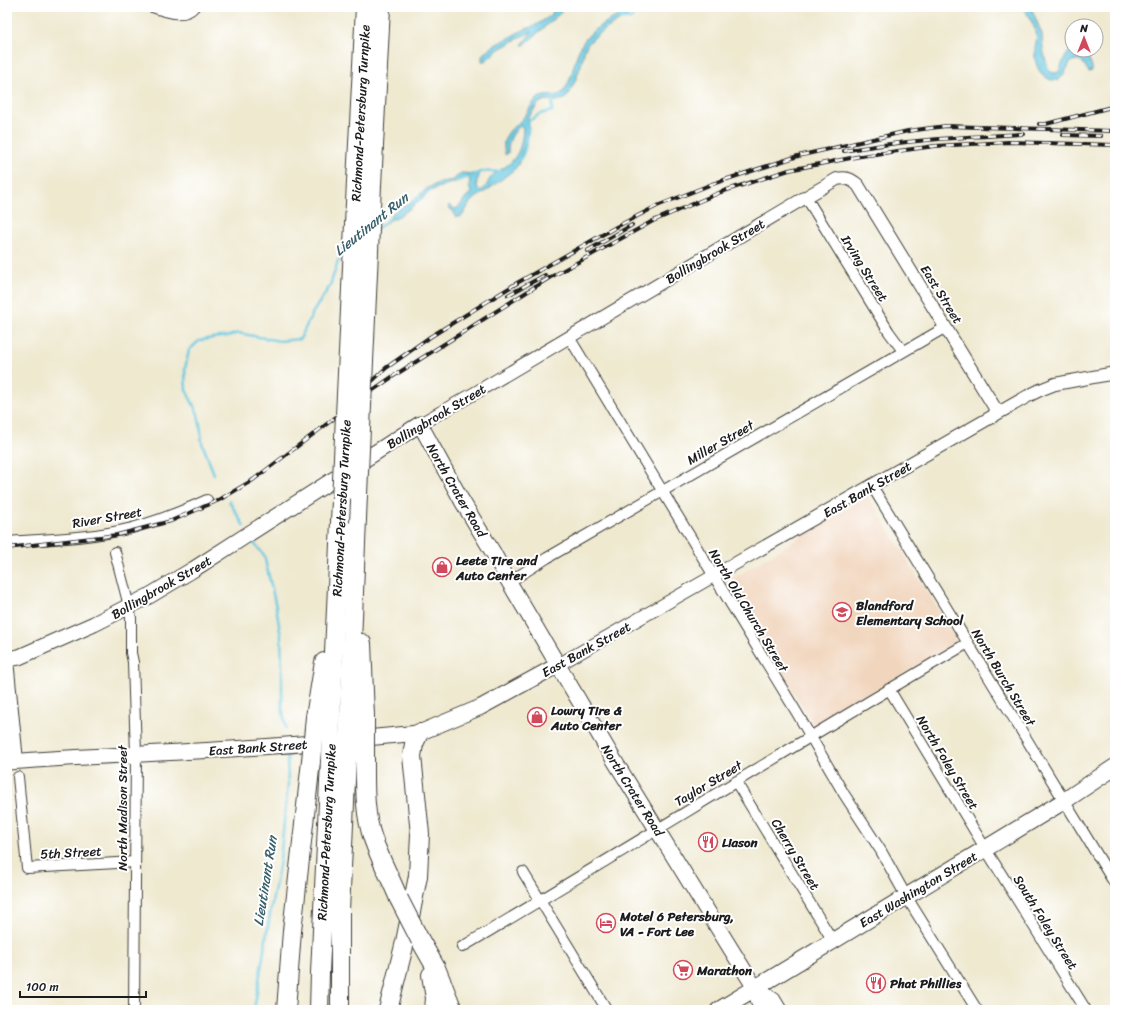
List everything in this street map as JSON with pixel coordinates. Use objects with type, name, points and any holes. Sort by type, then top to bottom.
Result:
[{"type":"highway","name":"Richmond-Petersburg Turnpike","points":[[340,716],[338,576],[349,522],[358,494],[364,184],[365,7]]},
{"type":"highway","name":"Richmond-Petersburg Turnpike","points":[[319,1010],[321,943],[338,760],[364,184],[381,7]]},
{"type":"highway","points":[[286,1010],[288,963],[311,761],[340,716],[365,759],[366,809],[373,839],[420,940],[436,968],[453,1010]]},
{"type":"highway","points":[[388,1010],[405,942],[418,876],[420,834],[412,756],[414,744],[419,733]]},
{"type":"highway","name":"Richmond-Petersburg Turnpike","points":[[338,760],[340,1010]]},
{"type":"highway","name":"East Washington Street","points":[[719,1010],[1064,800],[1115,767]]},
{"type":"highway","points":[[297,1010],[298,874]]},
{"type":"highway","points":[[420,940],[433,983],[435,998],[434,1010]]},
{"type":"main road","name":"North Crater Road","points":[[420,424],[451,483],[614,760],[755,988]]},
{"type":"main road","name":"Bollingbrook Street","points":[[7,660],[19,657],[94,624],[149,596],[194,569],[420,424]]},
{"type":"main road","name":"East Bank Street","points":[[12,762],[263,748],[419,733],[481,707],[558,665]]},
{"type":"main road","points":[[755,988],[761,1010]]},
{"type":"main road","points":[[755,988],[773,1000],[779,1010]]},
{"type":"street","points":[[152,7],[181,14],[191,10],[194,7]]},
{"type":"street","name":"Bollingbrook Street","points":[[420,424],[837,179],[843,178],[854,181],[861,191]]},
{"type":"street","name":"East Street","points":[[861,191],[998,413]]},
{"type":"street","name":"Irving Street","points":[[806,197],[889,332],[903,351]]},
{"type":"street","name":"Miller Street","points":[[509,582],[547,558],[946,327]]},
{"type":"street","name":"North Old Church Street","points":[[570,337],[797,713],[844,794],[976,1010]]},
{"type":"street","name":"East Bank Street","points":[[558,665],[1040,390],[1055,384],[1115,373]]},
{"type":"street","name":"North Burch Street","points":[[872,486],[1115,884]]},
{"type":"street","name":"River Street","points":[[7,542],[57,538],[132,528],[164,518],[207,500]]},
{"type":"street","name":"North Madison Street","points":[[115,552],[131,618],[131,653],[133,662],[136,754],[134,1010]]},
{"type":"street","name":"Taylor Street","points":[[462,947],[810,736],[968,643]]},
{"type":"street","points":[[7,660],[12,762]]},
{"type":"street","name":"North Foley Street","points":[[889,689],[985,848]]},
{"type":"street","name":"5th Street","points":[[18,778],[27,868],[135,862]]},
{"type":"street","name":"Cherry Street","points":[[736,782],[833,941]]},
{"type":"street","name":"South Foley Street","points":[[985,848],[1086,1010]]},
{"type":"street","points":[[523,872],[607,1010]]},
{"type":"shaded area","name":"Blandford Elementary School","points":[[868,496],[957,641],[815,727],[727,582]]},
{"type":"water","points":[[554,7],[564,7],[561,13],[524,45],[522,45],[532,31],[499,49],[485,61],[482,61],[484,53],[495,45],[536,25],[552,15]]},
{"type":"water","points":[[634,7],[641,7],[602,31],[586,47],[582,63],[574,83],[565,99],[556,101],[545,100],[539,103],[528,118],[527,139],[518,165],[485,192],[471,201],[463,215],[460,217],[455,217],[454,212],[448,207],[449,205],[454,209],[460,206],[466,197],[470,195],[469,178],[462,178],[431,191],[407,211],[390,220],[391,214],[428,188],[440,182],[453,180],[461,173],[475,174],[480,172],[477,186],[480,191],[484,188],[496,172],[510,163],[517,155],[522,140],[523,128],[520,126],[512,135],[509,142],[508,153],[506,155],[504,150],[504,142],[508,133],[525,116],[532,104],[537,99],[543,96],[561,94],[567,87],[579,50],[587,37],[606,22]]},
{"type":"water","points":[[1023,7],[1031,7],[1042,34],[1043,49],[1048,69],[1051,72],[1059,72],[1065,58],[1088,58],[1092,71],[1089,72],[1082,62],[1075,60],[1071,62],[1064,75],[1059,80],[1051,80],[1045,77],[1039,71],[1035,59],[1037,36],[1032,22]]},
{"type":"waterway","name":"Lieutinant Run","points":[[621,19],[631,19],[640,7]]},
{"type":"waterway","name":"Lieutinant Run","points":[[518,161],[525,149],[529,121],[540,114],[552,111],[553,99]]},
{"type":"waterway","name":"Lieutinant Run","points":[[457,181],[481,172],[502,171]]},
{"type":"waterway","name":"Lieutinant Run","points":[[377,229],[392,217]]},
{"type":"waterway","name":"Lieutinant Run","points":[[214,474],[202,443],[198,414],[186,390],[185,369],[189,350],[199,341],[238,333],[280,341],[300,339],[313,312],[330,286],[338,261],[345,255]]},
{"type":"waterway","name":"Lieutinant Run","points":[[229,501],[244,526]]},
{"type":"waterway","name":"Lieutinant Run","points":[[253,542],[264,555],[276,607],[281,637],[282,707],[286,728]]},
{"type":"waterway","name":"Lieutinant Run","points":[[254,1010],[280,861],[288,784],[287,753]]},
{"type":"railway","points":[[1039,124],[1046,124],[1115,106]]},
{"type":"railway","points":[[354,398],[386,368],[430,337],[517,283],[616,227],[657,206],[712,184],[798,156],[908,131],[946,126],[1115,131]]},
{"type":"railway","points":[[844,151],[911,142],[1023,134]]},
{"type":"railway","points":[[1063,135],[1101,136]]},
{"type":"railway","points":[[7,548],[117,535],[171,521],[219,500],[253,480],[357,401],[395,375],[549,278],[653,221],[721,192],[789,170],[861,156],[935,146],[1009,142],[1115,145]]},
{"type":"railway","points":[[587,251],[632,225]]},
{"type":"railway","points":[[508,295],[545,275]]},
{"type":"place","name":"Leete Tire and Auto Center","points":[[442,567]]},
{"type":"place","name":"Blandford Elementary School","points":[[842,612]]},
{"type":"place","name":"Lowry Tire & Auto Center","points":[[537,717]]},
{"type":"place","name":"Liason","points":[[708,842]]},
{"type":"place","name":"Motel 6 Petersburg, VA - Fort Lee","points":[[606,923]]},
{"type":"place","name":"Marathon","points":[[683,970]]},
{"type":"place","name":"Phat Phillies","points":[[876,983]]}]
